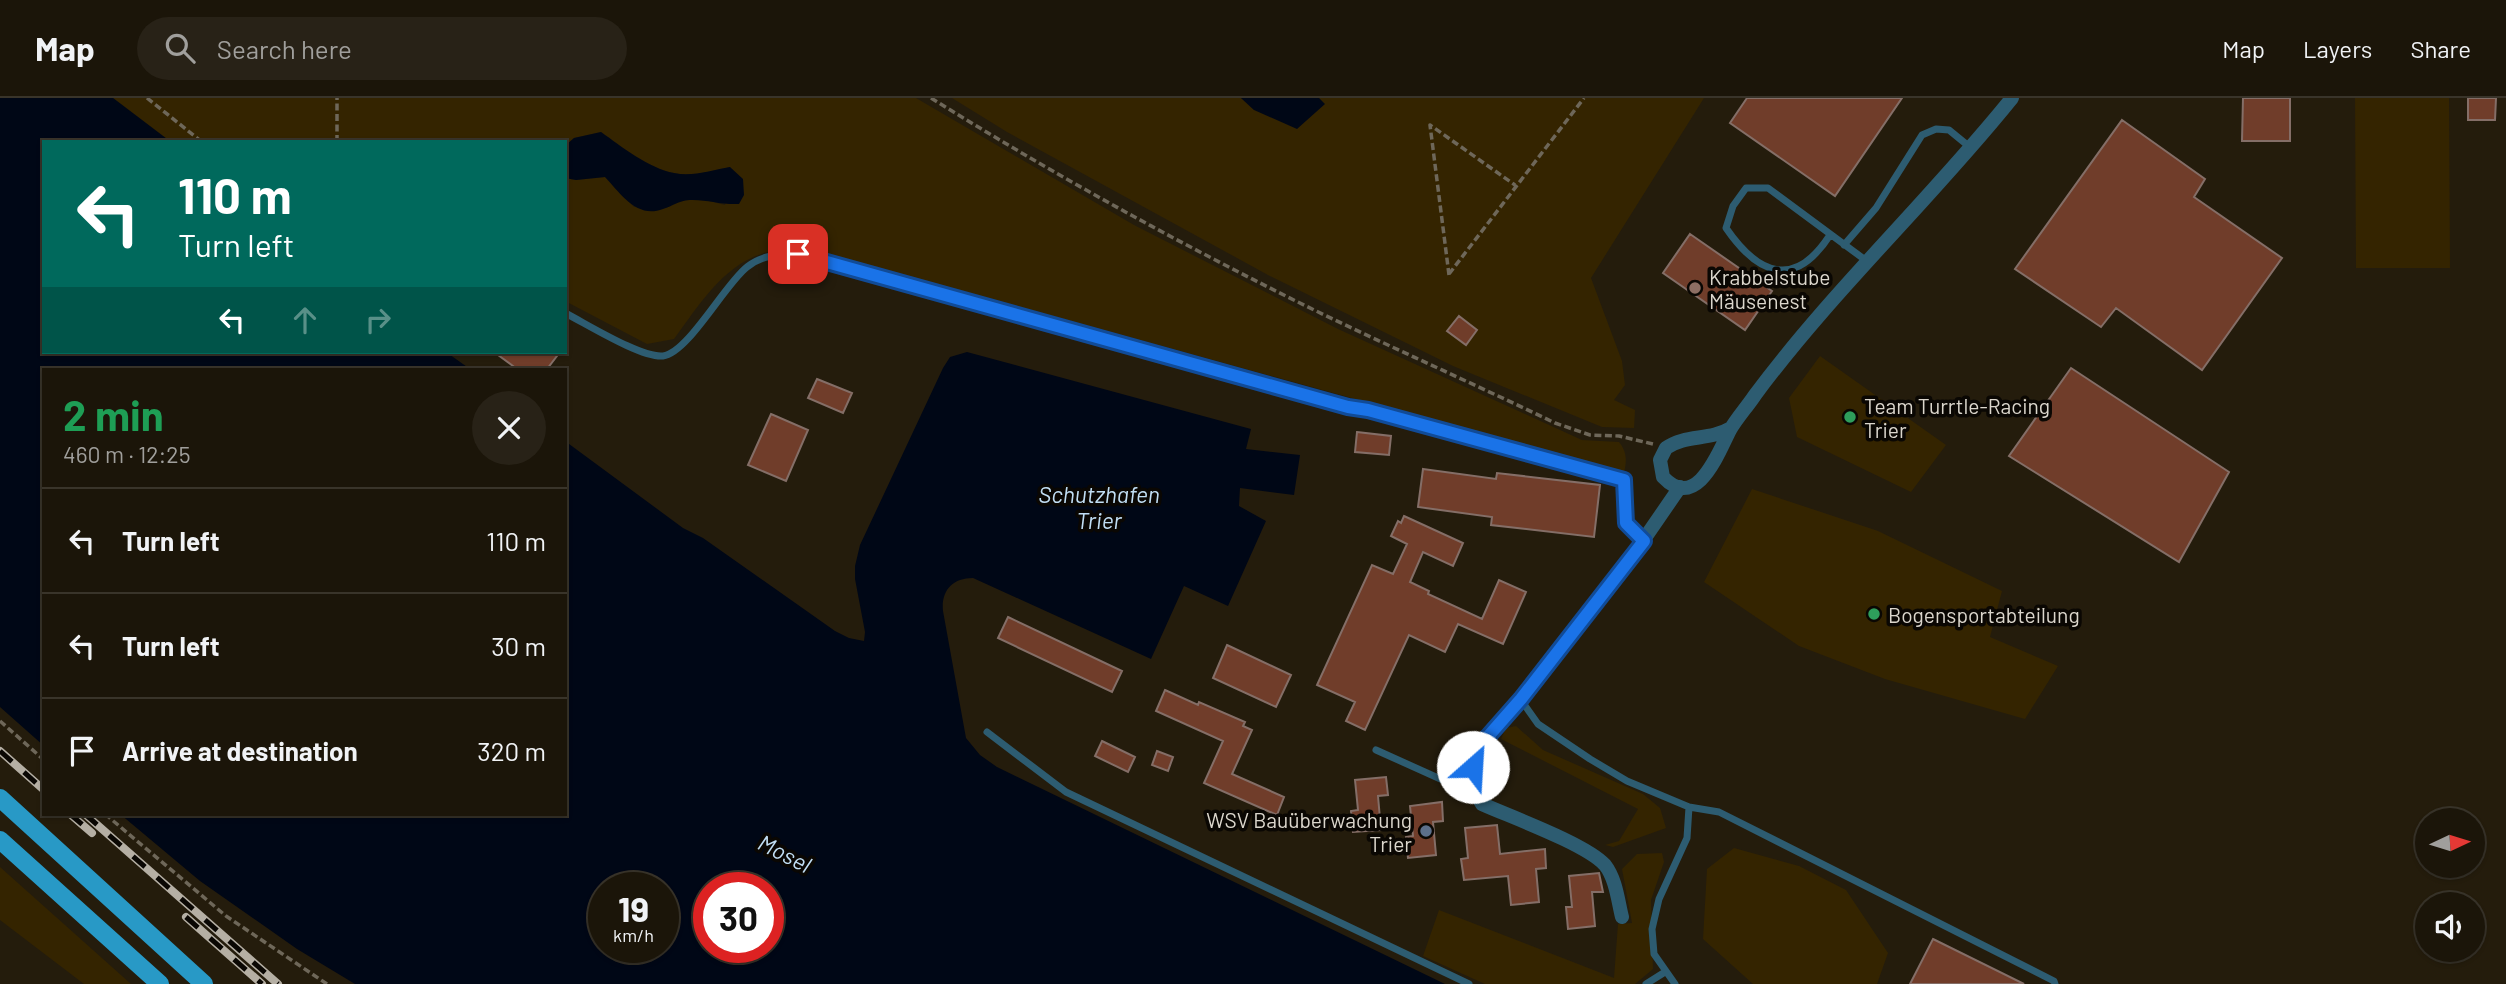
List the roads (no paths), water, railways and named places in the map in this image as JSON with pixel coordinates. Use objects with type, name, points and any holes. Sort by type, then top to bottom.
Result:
[{"type":"main road","points":[[0,798],[204,984]]},
{"type":"main road","points":[[0,840],[160,984]]},
{"type":"street","points":[[1731,428],[1718,436],[1671,444],[1664,450],[1660,466],[1663,477],[1680,487],[1696,484],[1713,465],[1731,428],[1803,334],[1971,149],[2012,98]]},
{"type":"street","points":[[1692,439],[1710,454],[1713,465]]},
{"type":"street","points":[[1622,917],[1611,876],[1604,865],[1584,850],[1482,804],[1476,796],[1473,783],[1473,757],[1644,541],[1680,487]]},
{"type":"lane","points":[[1844,245],[1876,208],[1922,135],[1936,129],[1949,130],[1971,149]]},
{"type":"lane","points":[[1830,235],[1819,252],[1801,266],[1783,272],[1762,265],[1736,243],[1726,228],[1733,206],[1746,188],[1768,188],[1868,263]]},
{"type":"lane","points":[[567,314],[643,353],[664,356],[681,347],[748,265],[773,255],[798,254],[1348,407],[1368,410],[1624,480],[1626,523],[1644,541]]},
{"type":"lane","points":[[1521,699],[1538,724],[1627,781],[1689,807],[1719,812],[2054,981],[2055,984]]},
{"type":"lane","points":[[987,732],[1066,792],[1469,984]]},
{"type":"lane","points":[[1376,750],[1476,796]]},
{"type":"lane","points":[[1675,984],[1654,954],[1652,929],[1659,899],[1686,838],[1689,807]]},
{"type":"lane","points":[[1646,984],[1665,972]]},
{"type":"water","points":[[0,98],[113,98],[168,140],[42,140],[42,354],[449,354],[469,368],[42,368],[42,744],[0,707]]},
{"type":"water","points":[[1241,98],[1319,98],[1325,104],[1297,129],[1254,110]]},
{"type":"water","points":[[601,132],[655,167],[674,173],[702,173],[730,167],[743,179],[744,195],[739,204],[689,200],[663,209],[645,211],[630,203],[605,177],[567,178],[567,144],[574,138]]},
{"type":"water","points":[[967,352],[1251,429],[1246,449],[1300,455],[1294,495],[1240,488],[1239,506],[1266,521],[1228,606],[1184,586],[1151,659],[973,578],[959,580],[949,587],[944,597],[943,611],[966,738],[980,755],[997,767],[1445,984],[355,984],[297,949],[200,881],[122,816],[567,816],[567,442],[683,528],[703,538],[835,631],[864,641],[865,632],[855,579],[860,545],[943,368],[950,357]]},
{"type":"railway","points":[[0,751],[42,788]]},
{"type":"railway","points":[[72,816],[92,833]]},
{"type":"railway","points":[[87,816],[278,984]]},
{"type":"railway","points":[[186,917],[262,984]]},
{"type":"place","name":"Krabbelstube Mäusenest","points":[[1695,288]]},
{"type":"place","name":"Team Turrtle-Racing Trier","points":[[1850,417]]},
{"type":"place","name":"Bogensportabteilung","points":[[1874,614]]},
{"type":"place","name":"WSV Bauüberwachung Trier","points":[[1426,831]]},
{"type":"water label","name":"Schutzhafen Trier","points":[[1099,507]]},
{"type":"water label","name":"Mosel","points":[[785,853]]}]
